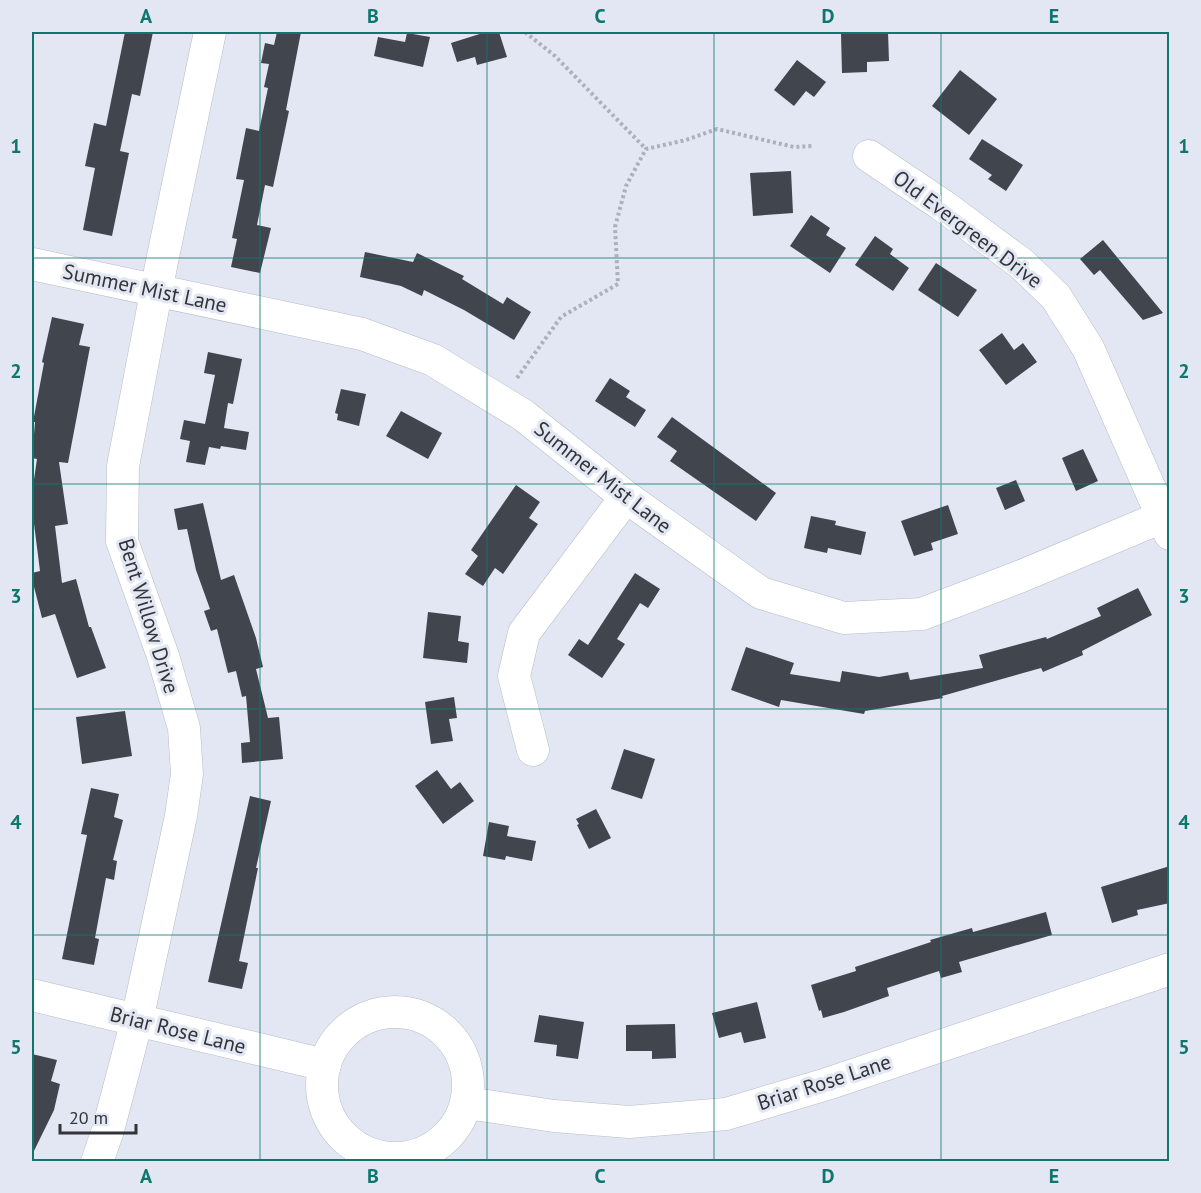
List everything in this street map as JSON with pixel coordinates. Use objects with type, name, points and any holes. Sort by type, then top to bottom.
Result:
[{"type":"street","name":"Bent Willow Drive","points":[[97,1161],[108,1130],[137,1020],[181,816],[187,774],[184,728],[163,656],[122,541],[123,466],[156,290],[210,32]]},
{"type":"street","name":"Old Evergreen Drive","points":[[869,156],[942,205],[1012,257],[1056,297],[1088,348],[1166,526]]},
{"type":"street","name":"Summer Mist Lane","points":[[32,264],[362,334],[433,360],[523,415],[626,497],[761,593],[844,618],[922,614],[1166,526]]},
{"type":"street","points":[[533,750],[514,676],[524,633],[626,497]]},
{"type":"street","name":"Briar Rose Lane","points":[[467,1103],[554,1116],[629,1122],[726,1114],[827,1083],[1170,969]]},
{"type":"street","name":"Briar Rose Lane","points":[[32,995],[325,1065]]},
{"type":"street","points":[[406,1012],[430,1020],[449,1035],[463,1055],[469,1079],[467,1103],[457,1125],[442,1142],[422,1154],[375,1159],[353,1145],[335,1128],[324,1106],[322,1082],[327,1058],[340,1037],[358,1021],[381,1013],[406,1012]]},
{"type":"path","points":[[525,32],[555,56],[646,149]]},
{"type":"path","points":[[514,382],[561,317],[618,284],[615,227],[626,186],[646,149],[686,140],[717,129],[794,147],[813,146]]},
{"type":"building","points":[[125,32],[153,32],[140,96],[132,94],[120,151],[129,153],[112,236],[83,230],[95,168],[85,166],[94,123],[106,126]]},
{"type":"building","points":[[277,32],[301,32],[286,110],[289,111],[273,187],[265,185],[257,225],[271,228],[260,273],[231,267],[237,239],[232,238],[244,180],[236,179],[246,128],[259,131],[268,88],[264,87],[269,64],[261,63],[265,43],[274,45]]},
{"type":"building","points":[[486,32],[499,32],[507,57],[477,65],[475,57],[457,62],[451,43]]},
{"type":"building","points":[[888,32],[889,61],[867,62],[867,72],[842,73],[841,34]]},
{"type":"building","points":[[407,33],[430,37],[423,67],[374,56],[378,37],[405,42]]},
{"type":"building","points":[[797,60],[826,82],[814,97],[806,91],[794,106],[774,90]]},
{"type":"building","points":[[960,70],[997,99],[969,135],[932,106]]},
{"type":"building","points":[[982,139],[1023,165],[1006,191],[988,179],[992,175],[969,159]]},
{"type":"building","points":[[791,171],[793,213],[753,216],[750,173]]},
{"type":"building","points":[[811,215],[830,228],[826,235],[846,248],[830,273],[790,246]]},
{"type":"building","points":[[875,236],[893,249],[890,254],[909,268],[893,291],[855,265]]},
{"type":"building","points":[[1103,240],[1163,313],[1143,320],[1100,270],[1094,275],[1080,259]]},
{"type":"building","points":[[365,252],[413,262],[417,253],[464,276],[462,279],[503,304],[507,297],[531,312],[514,340],[464,310],[424,290],[422,296],[401,286],[360,277]]},
{"type":"building","points":[[936,263],[977,290],[958,317],[918,290]]},
{"type":"building","points":[[52,317],[84,324],[79,345],[90,347],[68,463],[59,462],[68,524],[55,526],[62,583],[76,579],[89,627],[91,627],[106,668],[77,678],[55,614],[42,618],[32,579],[32,573],[40,571],[32,508],[37,459],[32,458],[35,422],[33,422],[44,363],[42,362]]},
{"type":"building","points":[[1002,333],[1014,350],[1023,343],[1037,362],[1006,385],[979,350]]},
{"type":"building","points":[[208,352],[242,359],[233,404],[228,403],[224,428],[249,432],[246,450],[221,446],[220,449],[209,447],[205,465],[186,462],[190,441],[180,439],[184,420],[205,424],[215,375],[204,373]]},
{"type":"building","points":[[610,378],[630,391],[626,397],[646,410],[635,427],[595,401]]},
{"type":"building","points":[[341,389],[366,394],[359,426],[337,420],[338,414],[335,413]]},
{"type":"building","points":[[401,411],[442,433],[428,459],[386,436]]},
{"type":"building","points":[[672,417],[776,493],[756,521],[670,461],[677,451],[657,437]]},
{"type":"building","points":[[1083,449],[1098,481],[1076,491],[1062,458]]},
{"type":"building","points":[[1016,480],[1025,501],[1005,510],[996,488]]},
{"type":"building","points":[[516,485],[540,502],[529,518],[538,524],[503,574],[495,568],[483,586],[465,574],[478,556],[471,550]]},
{"type":"building","points":[[203,503],[221,580],[234,575],[256,638],[263,667],[256,669],[268,718],[279,717],[283,759],[242,763],[241,743],[250,742],[246,696],[242,697],[236,671],[228,673],[217,629],[211,631],[204,611],[210,609],[196,570],[187,529],[178,530],[174,509]]},
{"type":"building","points":[[948,505],[958,534],[931,543],[933,550],[914,556],[901,521]]},
{"type":"building","points":[[811,516],[836,521],[835,525],[866,532],[861,555],[828,548],[827,553],[804,548]]},
{"type":"building","points":[[635,573],[660,589],[648,608],[640,603],[617,639],[625,644],[602,678],[568,655],[579,639],[588,645]]},
{"type":"building","points":[[1138,588],[1152,615],[1082,651],[1083,655],[1043,672],[1041,668],[942,696],[943,698],[865,711],[864,714],[781,700],[779,707],[731,690],[746,647],[794,663],[790,674],[840,682],[842,671],[879,677],[908,672],[910,680],[983,668],[979,655],[1046,637],[1047,639],[1101,616],[1097,608]]},
{"type":"building","points":[[428,612],[461,616],[458,641],[469,643],[467,663],[423,658]]},
{"type":"building","points":[[454,697],[457,718],[449,719],[453,741],[431,744],[425,702]]},
{"type":"building","points":[[125,711],[132,756],[82,764],[76,717]]},
{"type":"building","points":[[624,749],[655,759],[642,799],[611,789]]},
{"type":"building","points":[[437,770],[451,789],[460,782],[474,801],[443,824],[415,786]]},
{"type":"building","points":[[91,788],[119,794],[114,817],[123,820],[113,860],[117,861],[114,880],[106,878],[95,938],[99,939],[94,965],[62,959],[87,835],[81,834]]},
{"type":"building","points":[[250,796],[271,801],[239,961],[248,963],[242,989],[208,982]]},
{"type":"building","points":[[596,809],[611,838],[589,849],[576,819]]},
{"type":"building","points":[[489,822],[509,826],[507,836],[536,841],[532,861],[506,856],[505,860],[483,856]]},
{"type":"building","points":[[1170,866],[1170,903],[1137,910],[1138,915],[1112,923],[1101,887]]},
{"type":"building","points":[[1046,912],[1052,935],[959,962],[962,972],[941,978],[939,971],[887,988],[889,996],[844,1012],[823,1018],[821,1010],[819,1011],[811,985],[856,971],[855,967],[931,942],[930,940],[972,928],[973,932]]},
{"type":"building","points":[[757,1002],[766,1038],[744,1043],[741,1032],[719,1038],[712,1013]]},
{"type":"building","points":[[539,1015],[584,1022],[578,1059],[556,1056],[557,1045],[534,1042]]},
{"type":"building","points":[[675,1024],[676,1058],[652,1059],[652,1051],[626,1051],[626,1025]]},
{"type":"building","points":[[32,1054],[57,1060],[51,1081],[60,1084],[54,1110],[32,1155]]}]
